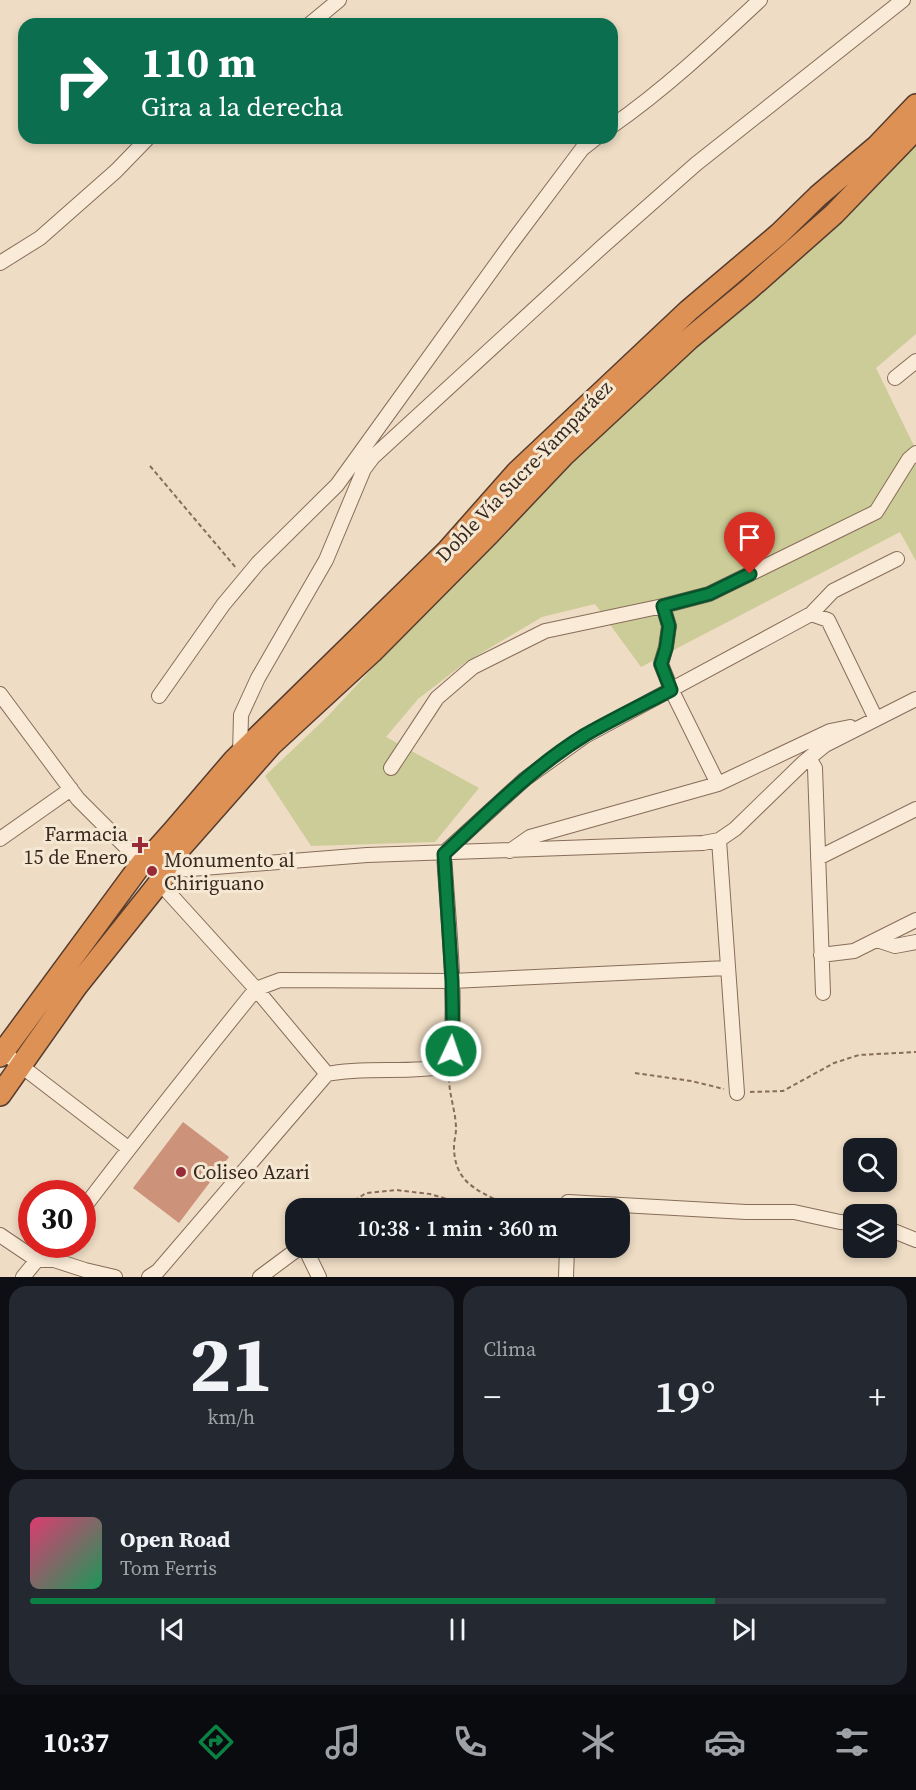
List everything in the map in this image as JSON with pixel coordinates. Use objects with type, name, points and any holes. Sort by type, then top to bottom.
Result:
[{"type":"highway","name":"Doble Vía Sucre-Yamparáez","points":[[2,1054],[244,762],[448,550],[517,472],[688,311],[779,234],[818,196],[877,146],[916,105]]},
{"type":"highway","name":"Doble Vía Sucre-Yamparáez","points":[[244,762],[271,745],[372,652],[564,455],[689,339],[834,214],[916,129]]},
{"type":"highway","name":"Doble Vía Sucre-Yamparáez","points":[[0,1095],[153,872]]},
{"type":"street","points":[[317,18],[339,0]]},
{"type":"street","points":[[618,122],[661,91],[679,72],[760,0]]},
{"type":"street","points":[[244,762],[241,715],[258,678],[326,560],[360,463],[373,457],[696,164],[903,0]]},
{"type":"street","points":[[0,263],[40,238],[116,171],[142,144]]},
{"type":"street","points":[[159,696],[223,605],[258,562],[360,463],[510,245],[582,149],[588,144]]},
{"type":"street","points":[[895,378],[916,362]]},
{"type":"street","points":[[391,768],[437,698],[474,667],[545,631],[709,594],[876,512],[909,459],[916,453]]},
{"type":"street","points":[[444,854],[525,779],[585,736],[811,614],[833,591],[897,559]]},
{"type":"street","points":[[663,606],[669,626],[661,664],[671,690],[718,784]]},
{"type":"street","points":[[811,614],[828,620],[871,721]]},
{"type":"street","points":[[0,694],[78,799],[153,872],[327,1074]]},
{"type":"street","points":[[153,872],[367,855],[703,843],[719,840],[735,829],[825,745],[916,699]]},
{"type":"street","points":[[510,851],[530,837],[718,784],[830,731],[871,721]]},
{"type":"street","points":[[809,758],[814,768],[823,993]]},
{"type":"street","points":[[0,839],[71,789]]},
{"type":"street","points":[[818,858],[916,809]]},
{"type":"street","points":[[719,840],[737,1093]]},
{"type":"street","points":[[148,1277],[158,1271],[327,1074],[347,1070],[427,1070],[449,1066],[453,1036],[452,981],[444,854]]},
{"type":"street","points":[[821,954],[854,951],[916,920]]},
{"type":"street","points":[[877,940],[895,946],[916,942]]},
{"type":"street","points":[[96,1192],[128,1148],[256,989],[280,980],[452,981],[727,968]]},
{"type":"street","points":[[2,1054],[22,1066],[128,1148]]},
{"type":"street","points":[[630,1208],[794,1212],[843,1222]]},
{"type":"street","points":[[897,1232],[916,1240]]},
{"type":"street","points":[[0,1235],[37,1260],[54,1260],[115,1277]]},
{"type":"street","points":[[23,1277],[40,1258]]},
{"type":"street","points":[[260,1277],[286,1258]]},
{"type":"street","points":[[310,1258],[319,1277]]},
{"type":"street","points":[[566,1277],[567,1258]]},
{"type":"path","points":[[150,466],[245,579]]},
{"type":"path","points":[[635,1073],[691,1081],[737,1093],[783,1091],[834,1063],[860,1055],[916,1052]]},
{"type":"path","points":[[449,1066],[449,1089],[456,1128],[454,1143],[456,1164],[462,1176],[474,1189],[491,1198]]},
{"type":"path","points":[[358,1198],[366,1192],[396,1190],[444,1198]]},
{"type":"green space","points":[[916,135],[916,334],[876,368],[916,450],[916,561],[900,532],[641,667],[595,604],[542,617],[466,662],[418,699],[386,737],[479,788],[435,842],[311,846],[265,776],[328,716],[393,646],[471,553]]},
{"type":"building","name":"Coliseo Azari","points":[[183,1122],[229,1157],[179,1223],[133,1188]]},
{"type":"place","name":"Farmacia 15 de Enero","points":[[140,845]]},
{"type":"place","name":"Monumento al Chiriguano","points":[[152,871]]},
{"type":"place","name":"Coliseo Azari","points":[[181,1172]]},
{"type":"route","points":[[451,1051],[452,981],[444,854],[525,779],[555,757],[585,736],[671,690],[661,664],[669,626],[663,606],[709,594],[750,574]]}]
